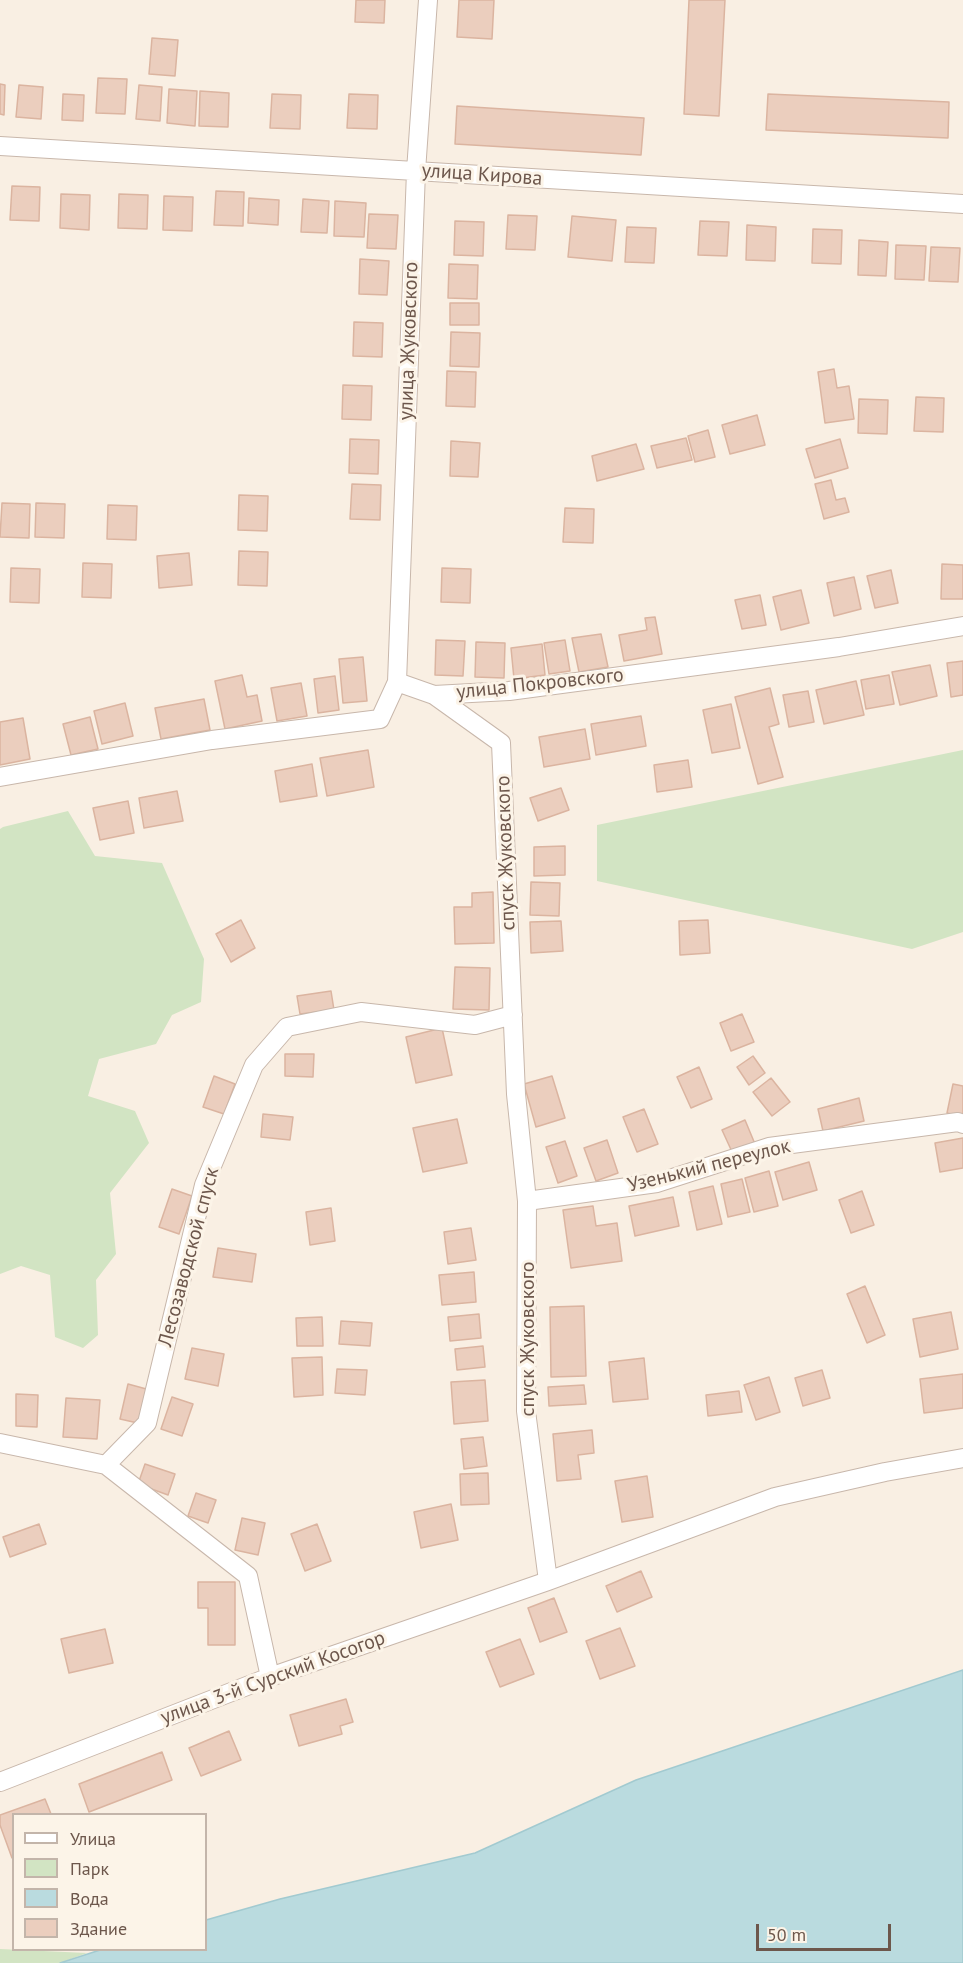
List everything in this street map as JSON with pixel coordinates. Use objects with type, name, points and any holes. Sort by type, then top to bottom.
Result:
[{"type":"street","name":"улица Жуковского","points":[[397,682],[416,171],[428,0]]},
{"type":"street","name":"улица Кирова","points":[[0,146],[963,204]]},
{"type":"street","name":"улица Покровского","points":[[397,682],[434,695],[508,691],[839,647],[963,626]]},
{"type":"street","points":[[0,777],[212,740],[380,719],[397,682]]},
{"type":"street","name":"спуск Жуковского","points":[[434,695],[501,743],[516,1094],[527,1201],[526,1411],[548,1581]]},
{"type":"street","name":"Лесозаводской спуск","points":[[106,1465],[147,1423],[204,1185],[254,1065],[287,1027],[361,1012],[475,1025],[513,1016]]},
{"type":"street","name":"Узенький переулок","points":[[527,1201],[657,1183],[769,1147],[958,1122],[963,1124]]},
{"type":"street","points":[[0,1443],[106,1465],[248,1576],[270,1677]]},
{"type":"street","points":[[548,1581],[775,1497],[885,1472],[963,1458]]},
{"type":"street","name":"улица 3-й Сурский Косогор","points":[[0,1782],[270,1677],[548,1581]]},
{"type":"green space","points":[[963,750],[963,932],[912,949],[597,881],[597,825]]},
{"type":"green space","points":[[68,811],[95,856],[162,863],[204,959],[201,1002],[172,1015],[156,1044],[99,1059],[88,1096],[135,1111],[149,1143],[110,1193],[116,1254],[96,1280],[98,1335],[83,1348],[55,1337],[50,1275],[21,1266],[0,1274],[0,829]]},
{"type":"green space","points":[[0,1949],[87,1953],[60,1963],[0,1963]]},
{"type":"water","points":[[963,1670],[963,1963],[60,1963],[97,1951],[207,1951],[207,1920],[280,1899],[475,1853],[636,1780]]},
{"type":"building","points":[[356,0],[385,0],[384,23],[355,22]]},
{"type":"building","points":[[459,0],[494,0],[492,39],[457,37]]},
{"type":"building","points":[[689,0],[725,0],[719,116],[684,114]]},
{"type":"building","points":[[152,38],[178,40],[175,76],[149,74]]},
{"type":"building","points":[[98,78],[127,79],[125,114],[96,113]]},
{"type":"building","points":[[0,84],[5,85],[4,115],[0,114]]},
{"type":"building","points":[[19,85],[43,87],[41,119],[16,117]]},
{"type":"building","points":[[139,85],[162,87],[160,121],[136,119]]},
{"type":"building","points":[[169,89],[197,91],[195,126],[167,123]]},
{"type":"building","points":[[200,91],[229,93],[228,127],[199,126]]},
{"type":"building","points":[[63,94],[84,95],[83,121],[62,120]]},
{"type":"building","points":[[272,94],[301,95],[300,129],[270,128]]},
{"type":"building","points":[[349,94],[378,95],[377,129],[347,128]]},
{"type":"building","points":[[768,94],[949,102],[948,138],[766,130]]},
{"type":"building","points":[[457,106],[644,118],[641,155],[455,144]]},
{"type":"building","points":[[12,186],[40,187],[39,221],[10,220]]},
{"type":"building","points":[[216,191],[244,192],[243,226],[214,225]]},
{"type":"building","points":[[61,194],[90,195],[89,230],[60,228]]},
{"type":"building","points":[[119,194],[148,195],[147,229],[118,228]]},
{"type":"building","points":[[164,196],[193,197],[192,231],[163,230]]},
{"type":"building","points":[[249,198],[279,200],[278,225],[248,223]]},
{"type":"building","points":[[303,199],[329,201],[327,233],[301,232]]},
{"type":"building","points":[[335,201],[366,203],[364,237],[334,236]]},
{"type":"building","points":[[369,214],[398,215],[396,249],[367,248]]},
{"type":"building","points":[[508,215],[537,216],[535,250],[506,249]]},
{"type":"building","points":[[572,216],[616,220],[612,261],[568,257]]},
{"type":"building","points":[[455,221],[484,222],[483,256],[454,255]]},
{"type":"building","points":[[700,221],[729,222],[727,256],[698,255]]},
{"type":"building","points":[[747,225],[776,227],[775,261],[746,260]]},
{"type":"building","points":[[627,227],[656,228],[654,263],[625,262]]},
{"type":"building","points":[[813,229],[842,230],[841,264],[812,263]]},
{"type":"building","points":[[859,240],[888,242],[886,276],[858,275]]},
{"type":"building","points":[[896,245],[926,246],[924,280],[895,279]]},
{"type":"building","points":[[931,247],[960,248],[958,282],[929,281]]},
{"type":"building","points":[[360,259],[389,261],[387,295],[359,294]]},
{"type":"building","points":[[449,264],[478,265],[477,299],[448,298]]},
{"type":"building","points":[[450,303],[479,303],[479,325],[450,325]]},
{"type":"building","points":[[354,322],[383,323],[382,357],[353,356]]},
{"type":"building","points":[[451,332],[480,333],[479,367],[450,366]]},
{"type":"building","points":[[834,369],[837,388],[849,386],[854,419],[825,423],[818,372]]},
{"type":"building","points":[[447,371],[476,372],[475,407],[446,406]]},
{"type":"building","points":[[343,385],[372,386],[371,420],[342,419]]},
{"type":"building","points":[[916,397],[944,398],[943,432],[914,431]]},
{"type":"building","points":[[859,399],[888,400],[887,434],[858,433]]},
{"type":"building","points":[[757,415],[765,445],[730,454],[722,425]]},
{"type":"building","points":[[708,430],[715,457],[695,462],[688,436]]},
{"type":"building","points":[[686,438],[692,460],[657,468],[651,446]]},
{"type":"building","points":[[350,439],[379,440],[378,474],[349,473]]},
{"type":"building","points":[[840,439],[848,468],[815,478],[806,449]]},
{"type":"building","points":[[451,441],[480,443],[478,477],[450,476]]},
{"type":"building","points":[[636,444],[644,469],[597,481],[592,456]]},
{"type":"building","points":[[831,480],[836,500],[845,498],[849,512],[824,519],[815,484]]},
{"type":"building","points":[[352,484],[381,485],[380,520],[350,519]]},
{"type":"building","points":[[239,495],[268,496],[267,531],[238,530]]},
{"type":"building","points":[[2,503],[30,504],[29,538],[0,537]]},
{"type":"building","points":[[36,503],[65,504],[64,538],[35,537]]},
{"type":"building","points":[[108,505],[137,506],[136,540],[107,539]]},
{"type":"building","points":[[565,508],[594,509],[593,543],[563,542]]},
{"type":"building","points":[[239,551],[268,552],[267,586],[238,585]]},
{"type":"building","points":[[189,553],[192,585],[159,588],[157,556]]},
{"type":"building","points":[[83,563],[112,564],[111,598],[82,597]]},
{"type":"building","points":[[942,564],[963,565],[963,599],[941,599]]},
{"type":"building","points":[[11,568],[40,569],[39,603],[10,602]]},
{"type":"building","points":[[442,568],[471,569],[470,603],[441,602]]},
{"type":"building","points":[[891,570],[898,603],[875,608],[867,576]]},
{"type":"building","points":[[854,577],[861,609],[834,616],[827,583]]},
{"type":"building","points":[[801,590],[809,623],[781,630],[773,597]]},
{"type":"building","points":[[760,595],[766,625],[742,629],[735,600]]},
{"type":"building","points":[[655,617],[662,654],[624,661],[619,635],[647,630],[645,618]]},
{"type":"building","points":[[601,634],[608,667],[579,672],[572,638]]},
{"type":"building","points":[[436,640],[465,641],[463,676],[435,675]]},
{"type":"building","points":[[565,640],[570,671],[549,674],[544,643]]},
{"type":"building","points":[[476,642],[505,643],[504,678],[475,677]]},
{"type":"building","points":[[542,644],[545,675],[514,679],[511,648]]},
{"type":"building","points":[[363,657],[367,701],[343,703],[339,659]]},
{"type":"building","points":[[963,661],[963,695],[951,697],[947,663]]},
{"type":"building","points":[[930,665],[937,696],[900,705],[892,672]]},
{"type":"building","points":[[242,675],[247,697],[257,695],[262,721],[225,729],[215,681]]},
{"type":"building","points":[[889,675],[894,704],[866,709],[861,680]]},
{"type":"building","points":[[335,676],[339,710],[318,713],[314,679]]},
{"type":"building","points":[[856,681],[864,715],[824,724],[816,690]]},
{"type":"building","points":[[301,683],[307,716],[277,721],[271,688]]},
{"type":"building","points":[[770,688],[779,724],[769,727],[783,777],[758,784],[735,697]]},
{"type":"building","points":[[808,691],[814,722],[789,727],[783,695]]},
{"type":"building","points":[[204,699],[210,730],[161,739],[155,708]]},
{"type":"building","points":[[125,703],[133,736],[102,744],[94,711]]},
{"type":"building","points":[[731,704],[740,748],[712,753],[703,710]]},
{"type":"building","points":[[641,716],[646,746],[596,755],[591,724]]},
{"type":"building","points":[[90,717],[98,749],[71,755],[63,724]]},
{"type":"building","points":[[23,718],[30,759],[0,765],[0,722]]},
{"type":"building","points":[[585,729],[590,759],[544,767],[539,737]]},
{"type":"building","points":[[368,750],[374,787],[327,796],[320,758]]},
{"type":"building","points":[[688,760],[692,787],[657,792],[654,765]]},
{"type":"building","points":[[312,764],[317,796],[280,802],[275,771]]},
{"type":"building","points":[[561,788],[569,810],[538,821],[530,798]]},
{"type":"building","points":[[177,791],[183,821],[144,828],[139,798]]},
{"type":"building","points":[[128,801],[134,833],[100,840],[93,808]]},
{"type":"building","points":[[565,846],[565,875],[534,876],[534,847]]},
{"type":"building","points":[[531,882],[560,883],[559,916],[530,915]]},
{"type":"building","points":[[493,892],[494,943],[455,944],[454,907],[472,907],[472,893]]},
{"type":"building","points":[[241,920],[255,948],[231,962],[216,934]]},
{"type":"building","points":[[708,920],[710,953],[680,955],[679,921]]},
{"type":"building","points":[[561,921],[563,951],[531,953],[530,922]]},
{"type":"building","points":[[455,967],[490,968],[489,1010],[453,1009]]},
{"type":"building","points":[[331,991],[334,1010],[300,1014],[297,996]]},
{"type":"building","points":[[742,1014],[754,1042],[731,1051],[720,1023]]},
{"type":"building","points":[[442,1028],[452,1075],[416,1083],[406,1037]]},
{"type":"building","points":[[285,1054],[314,1054],[313,1077],[285,1076]]},
{"type":"building","points":[[753,1056],[765,1073],[749,1085],[737,1067]]},
{"type":"building","points":[[699,1067],[712,1099],[691,1108],[677,1077]]},
{"type":"building","points":[[214,1076],[235,1084],[224,1114],[203,1107]]},
{"type":"building","points":[[552,1076],[565,1118],[536,1127],[524,1084]]},
{"type":"building","points":[[771,1078],[790,1102],[772,1116],[753,1092]]},
{"type":"building","points":[[953,1084],[963,1086],[963,1117],[947,1113]]},
{"type":"building","points":[[859,1098],[864,1121],[823,1131],[818,1109]]},
{"type":"building","points":[[644,1109],[658,1144],[637,1152],[623,1117]]},
{"type":"building","points":[[263,1114],[293,1117],[290,1140],[261,1137]]},
{"type":"building","points":[[457,1119],[467,1163],[423,1172],[413,1128]]},
{"type":"building","points":[[745,1120],[755,1144],[733,1154],[722,1130]]},
{"type":"building","points":[[963,1138],[963,1168],[940,1172],[935,1143]]},
{"type":"building","points":[[607,1140],[618,1173],[596,1181],[584,1148]]},
{"type":"building","points":[[565,1141],[577,1176],[558,1183],[546,1147]]},
{"type":"building","points":[[809,1162],[817,1190],[783,1200],[775,1172]]},
{"type":"building","points":[[769,1171],[778,1206],[754,1212],[745,1178]]},
{"type":"building","points":[[742,1179],[750,1212],[728,1217],[721,1184]]},
{"type":"building","points":[[713,1186],[722,1224],[697,1230],[689,1192]]},
{"type":"building","points":[[172,1189],[192,1196],[179,1234],[159,1227]]},
{"type":"building","points":[[862,1191],[874,1225],[851,1233],[839,1200]]},
{"type":"building","points":[[673,1197],[679,1226],[635,1236],[629,1206]]},
{"type":"building","points":[[593,1206],[596,1226],[617,1223],[622,1261],[571,1268],[563,1210]]},
{"type":"building","points":[[331,1208],[335,1241],[310,1245],[306,1212]]},
{"type":"building","points":[[471,1228],[476,1260],[448,1264],[444,1232]]},
{"type":"building","points":[[218,1248],[256,1254],[252,1282],[213,1277]]},
{"type":"building","points":[[474,1272],[476,1302],[442,1305],[439,1275]]},
{"type":"building","points":[[865,1286],[885,1335],[867,1343],[847,1294]]},
{"type":"building","points":[[584,1306],[586,1376],[551,1377],[550,1307]]},
{"type":"building","points":[[951,1312],[958,1349],[920,1357],[913,1319]]},
{"type":"building","points":[[479,1314],[481,1338],[450,1341],[448,1317]]},
{"type":"building","points":[[322,1317],[323,1346],[297,1346],[296,1318]]},
{"type":"building","points":[[341,1321],[372,1323],[370,1346],[339,1344]]},
{"type":"building","points":[[483,1346],[485,1367],[457,1370],[455,1349]]},
{"type":"building","points":[[192,1348],[224,1354],[218,1386],[185,1379]]},
{"type":"building","points":[[322,1357],[323,1395],[294,1397],[292,1358]]},
{"type":"building","points":[[644,1358],[648,1399],[613,1402],[609,1362]]},
{"type":"building","points":[[337,1369],[367,1370],[365,1395],[335,1393]]},
{"type":"building","points":[[822,1370],[830,1398],[803,1406],[795,1378]]},
{"type":"building","points":[[963,1374],[963,1408],[924,1413],[920,1379]]},
{"type":"building","points":[[769,1377],[780,1412],[756,1420],[744,1385]]},
{"type":"building","points":[[485,1380],[488,1421],[454,1424],[451,1382]]},
{"type":"building","points":[[128,1384],[150,1390],[142,1424],[120,1419]]},
{"type":"building","points":[[584,1385],[586,1404],[549,1406],[548,1387]]},
{"type":"building","points":[[739,1391],[742,1412],[708,1416],[706,1395]]},
{"type":"building","points":[[16,1394],[38,1395],[37,1427],[16,1426]]},
{"type":"building","points":[[172,1397],[193,1404],[182,1436],[161,1429]]},
{"type":"building","points":[[66,1398],[100,1400],[97,1439],[63,1437]]},
{"type":"building","points":[[592,1430],[594,1453],[578,1455],[581,1479],[557,1481],[553,1434]]},
{"type":"building","points":[[483,1437],[487,1466],[464,1469],[461,1439]]},
{"type":"building","points":[[145,1464],[175,1474],[168,1495],[138,1484]]},
{"type":"building","points":[[488,1473],[489,1504],[461,1505],[460,1474]]},
{"type":"building","points":[[647,1476],[653,1517],[622,1522],[615,1481]]},
{"type":"building","points":[[196,1493],[216,1500],[208,1523],[188,1516]]},
{"type":"building","points":[[451,1504],[458,1540],[421,1548],[414,1512]]},
{"type":"building","points":[[242,1518],[265,1523],[258,1555],[235,1550]]},
{"type":"building","points":[[39,1524],[46,1544],[10,1557],[3,1537]]},
{"type":"building","points":[[317,1524],[331,1561],[305,1571],[291,1534]]},
{"type":"building","points":[[641,1571],[652,1597],[617,1612],[606,1586]]},
{"type":"building","points":[[198,1582],[235,1582],[235,1645],[208,1645],[208,1608],[198,1608]]},
{"type":"building","points":[[554,1598],[567,1632],[540,1642],[528,1608]]},
{"type":"building","points":[[620,1628],[635,1666],[600,1679],[586,1641]]},
{"type":"building","points":[[105,1629],[113,1663],[69,1673],[61,1639]]},
{"type":"building","points":[[520,1639],[534,1674],[500,1687],[486,1652]]},
{"type":"building","points":[[346,1699],[353,1722],[340,1726],[342,1734],[299,1746],[290,1715]]},
{"type":"building","points":[[229,1731],[241,1760],[201,1776],[189,1748]]},
{"type":"building","points":[[162,1752],[172,1780],[89,1812],[79,1784]]},
{"type":"building","points":[[45,1799],[51,1813],[12,1813],[12,1858],[0,1825],[0,1815]]}]
